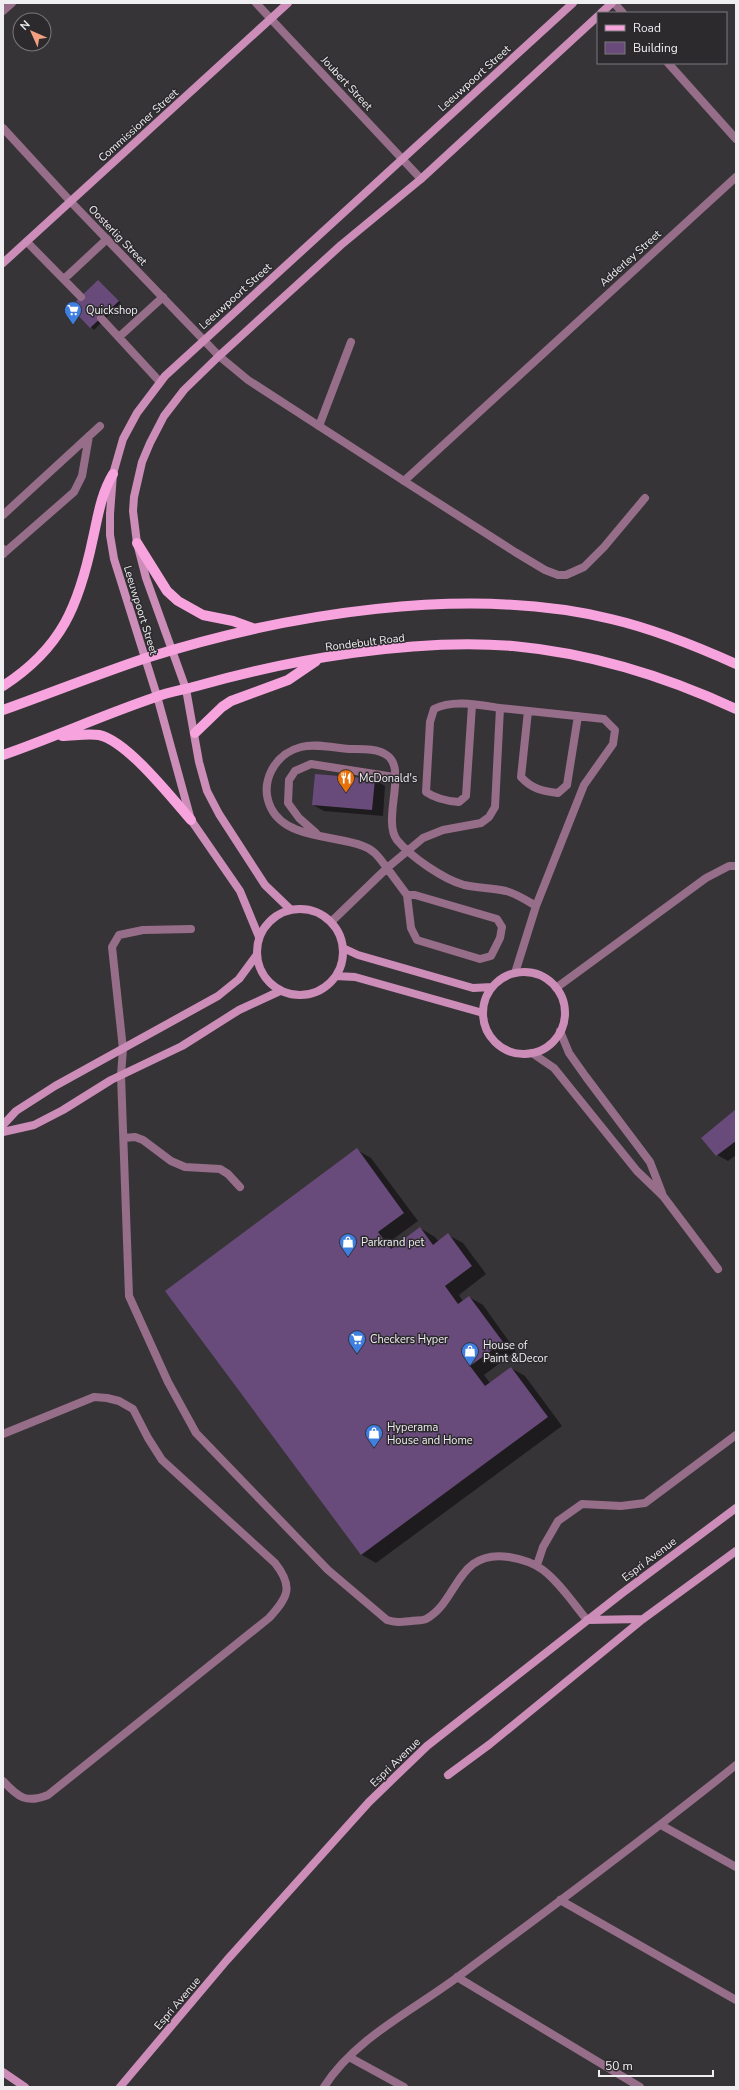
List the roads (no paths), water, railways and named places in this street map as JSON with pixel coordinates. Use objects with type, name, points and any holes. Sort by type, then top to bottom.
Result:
[{"type":"main road","points":[[3,686],[38,660],[49,648],[67,622],[85,572],[103,494],[113,474]]},
{"type":"main road","points":[[137,543],[167,590],[178,601],[203,615],[233,621],[254,629]]},
{"type":"main road","points":[[3,710],[172,650],[254,629],[314,617],[380,608],[442,604],[520,605],[611,619],[705,650],[736,664]]},
{"type":"main road","name":"Rondebult Road","points":[[3,755],[158,696],[250,672],[370,651],[452,645],[513,646],[579,656],[695,690],[736,709]]},
{"type":"main road","points":[[195,733],[222,707],[231,701],[288,680],[318,660]]},
{"type":"main road","points":[[56,736],[98,735],[111,739],[133,756],[191,820]]},
{"type":"street","points":[[3,11],[12,3]]},
{"type":"street","name":"Joubert Street","points":[[256,3],[421,179]]},
{"type":"street","name":"Commissioner Street","points":[[3,263],[288,3]]},
{"type":"street","name":"Leeuwpoort Street","points":[[259,937],[240,891],[191,820],[158,696],[114,559],[110,535],[113,474],[123,439],[137,412],[160,382],[204,339],[573,3]]},
{"type":"street","points":[[602,12],[613,3],[622,12]]},
{"type":"street","name":"Leeuwpoort Street","points":[[291,910],[265,885],[219,814],[207,791],[199,762],[186,689],[146,578],[137,543],[133,511],[136,481],[150,443],[164,416],[184,390],[218,356],[341,245],[421,179],[597,17]]},
{"type":"street","points":[[669,64],[736,139]]},
{"type":"street","name":"Oosterlig Street","points":[[3,128],[70,202],[204,339],[218,356],[248,380],[515,552],[558,575],[566,575],[584,567],[604,547],[645,498]]},
{"type":"street","name":"Adderley Street","points":[[404,481],[538,356],[736,177]]},
{"type":"street","points":[[64,279],[107,239]]},
{"type":"street","points":[[27,242],[81,297]]},
{"type":"street","points":[[119,337],[162,296]]},
{"type":"street","points":[[101,318],[160,382]]},
{"type":"street","points":[[319,426],[351,342]]},
{"type":"street","points":[[3,515],[100,426]]},
{"type":"street","points":[[3,554],[74,492],[82,476],[89,436]]},
{"type":"street","points":[[3,549],[3,554]]},
{"type":"street","points":[[472,705],[466,796],[459,802],[444,801],[426,792],[430,722],[434,709],[445,704],[472,705],[604,719],[615,730],[613,744],[584,785],[536,906],[515,973]]},
{"type":"street","points":[[331,922],[387,868],[423,838],[442,830],[481,823],[489,817],[495,807],[500,708]]},
{"type":"street","points":[[528,711],[521,777],[529,786],[540,791],[558,793],[567,785],[578,716]]},
{"type":"street","points":[[407,896],[416,895],[497,919],[502,926],[500,938],[491,956],[480,959],[417,940],[411,928],[407,896],[375,853],[364,846],[289,827],[279,818],[271,809],[266,794],[266,781],[270,771],[286,754],[301,747],[312,746],[372,750],[386,754],[392,759],[394,777],[392,826],[396,838],[408,852],[444,876],[464,884],[506,891],[520,896],[536,906]]},
{"type":"street","points":[[318,835],[299,818],[288,803],[289,780],[296,771],[311,764],[394,777]]},
{"type":"street","points":[[556,988],[706,878],[730,866],[736,866]]},
{"type":"street","points":[[3,1125],[16,1111],[55,1086],[218,996],[239,980],[256,956],[259,937],[270,921],[278,915],[291,910],[306,909],[315,911],[331,922],[337,930],[343,948],[342,962],[336,976],[326,986],[313,993],[294,995],[280,991],[268,982],[262,974],[256,956]]},
{"type":"street","points":[[191,929],[143,930],[131,932],[119,935],[112,947],[123,1049],[120,1075],[124,1138],[129,1296],[168,1382],[196,1433],[328,1570],[379,1615],[396,1623],[426,1619],[440,1607],[463,1573],[482,1559],[501,1556],[519,1558],[537,1565],[564,1591],[587,1620],[643,1619]]},
{"type":"street","points":[[343,948],[358,955],[473,988],[492,987]]},
{"type":"street","points":[[524,972],[542,976],[556,988],[564,1004],[564,1022],[560,1031],[549,1045],[532,1053],[514,1053],[498,1045],[487,1030],[483,1013],[487,995],[492,987],[506,976],[515,973],[524,972]]},
{"type":"street","points":[[336,976],[355,977],[483,1013]]},
{"type":"street","points":[[3,1132],[34,1125],[63,1110],[85,1095],[120,1075],[182,1046],[238,1010],[280,991]]},
{"type":"street","points":[[560,1031],[570,1053],[586,1077],[650,1162],[663,1196]]},
{"type":"street","points":[[532,1053],[554,1068],[636,1171],[663,1196],[718,1269]]},
{"type":"street","points":[[124,1138],[135,1137],[143,1140],[171,1161],[186,1167],[220,1169],[228,1174],[240,1187]]},
{"type":"street","points":[[3,1434],[94,1397],[119,1401],[133,1409],[148,1438],[162,1460],[275,1563],[285,1575],[287,1584],[286,1596],[268,1618],[48,1795],[37,1800],[25,1799],[14,1793],[3,1781]]},
{"type":"street","points":[[537,1565],[544,1546],[558,1522],[582,1504],[621,1506],[645,1503],[736,1435]]},
{"type":"street","name":"Espri Avenue","points":[[120,2087],[227,1960],[368,1802],[427,1746],[587,1620],[736,1508]]},
{"type":"street","points":[[448,1775],[490,1744],[643,1619],[736,1551]]},
{"type":"street","points":[[324,2087],[335,2070],[370,2039],[457,1978],[661,1825],[736,1765]]},
{"type":"street","points":[[661,1825],[736,1867]]},
{"type":"street","points":[[560,1900],[736,2000]]},
{"type":"street","points":[[457,1978],[640,2087]]},
{"type":"street","points":[[349,2057],[404,2087]]},
{"type":"street","points":[[3,2072],[25,2087]]},
{"type":"place","name":"Quickshop","points":[[73,325]]},
{"type":"place","name":"McDonald's","points":[[346,793]]},
{"type":"place","name":"Parkrand pet","points":[[348,1257]]},
{"type":"place","name":"Checkers Hyper","points":[[357,1354]]},
{"type":"place","name":"House of Paint &Decor","points":[[470,1366]]},
{"type":"place","name":"Hyperama House and Home","points":[[374,1448]]}]
